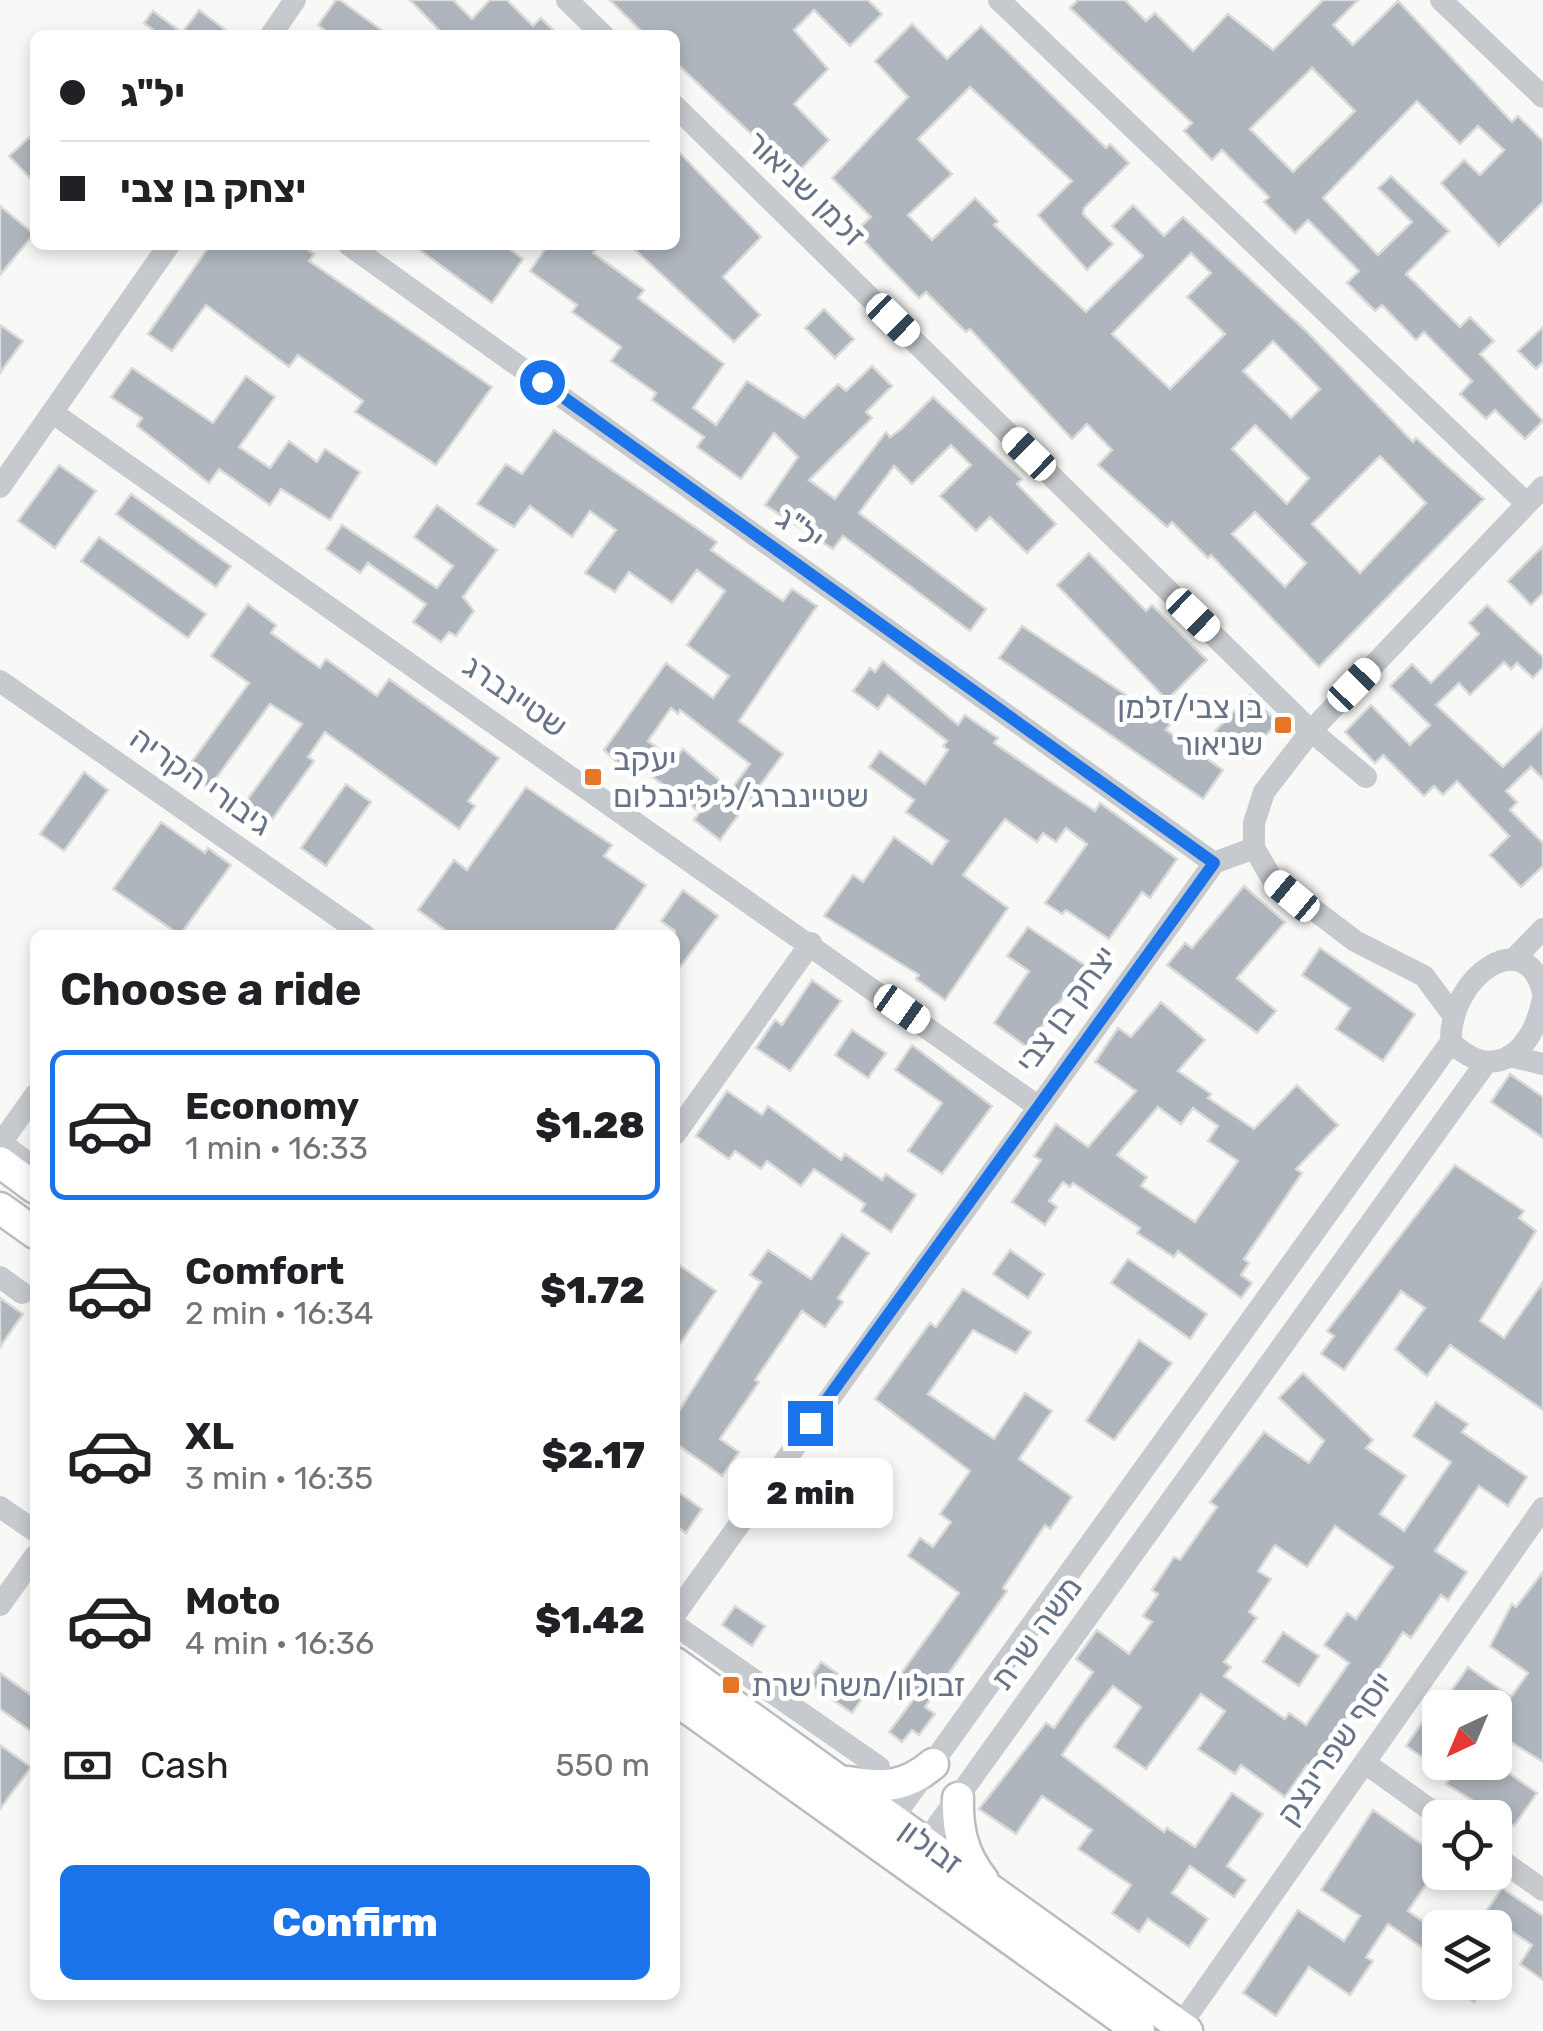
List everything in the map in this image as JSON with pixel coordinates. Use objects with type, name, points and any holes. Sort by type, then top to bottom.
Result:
[{"type":"main road","points":[[0,1162],[30,1184]]},
{"type":"main road","points":[[0,1208],[30,1229]]},
{"type":"main road","name":"זבולון","points":[[680,1667],[1184,2028]]},
{"type":"main road","name":"זבולון","points":[[680,1702],[1138,2031]]},
{"type":"main road","points":[[841,1781],[892,1787],[916,1778],[933,1764]]},
{"type":"main road","points":[[958,1798],[957,1819],[966,1857],[991,1890]]},
{"type":"street","points":[[274,30],[294,0]]},
{"type":"street","points":[[567,0],[597,30]]},
{"type":"street","points":[[999,0],[1535,496],[1312,731],[1264,792],[1254,822],[1254,848],[1270,878],[1313,914],[1424,976],[1452,1016]]},
{"type":"street","points":[[1442,0],[1543,97]]},
{"type":"street","name":"זלמן שניאור","points":[[680,111],[1312,731],[1366,777]]},
{"type":"street","points":[[0,487],[165,250]]},
{"type":"street","name":"יל\"ג","points":[[357,250],[1214,863]]},
{"type":"street","name":"שטיינברג","points":[[53,412],[1036,1105]]},
{"type":"street","name":"גיבורי הקריה","points":[[0,681],[357,930]]},
{"type":"street","points":[[1214,863],[1254,848]]},
{"type":"street","name":"יצחק בן צבי","points":[[680,1607],[1036,1105],[1214,863]]},
{"type":"street","points":[[1514,960],[1542,1001],[1533,1030],[1509,1056],[1485,1064],[1466,1056],[1452,1042],[1452,1016],[1460,995],[1494,962],[1514,960],[1543,929]]},
{"type":"street","points":[[680,1127],[810,943]]},
{"type":"street","points":[[1424,976],[1478,974]]},
{"type":"street","name":"משה שרת","points":[[893,1818],[1452,1042]]},
{"type":"street","points":[[1509,1056],[1543,1064]]},
{"type":"street","name":"משה שרת","points":[[896,1858],[925,1844],[1485,1064]]},
{"type":"street","points":[[30,1102],[0,1142],[30,1164]]},
{"type":"street","points":[[0,1277],[22,1292]]},
{"type":"street","points":[[0,1506],[30,1527]]},
{"type":"street","name":"יוסף שפרינצק","points":[[1184,2028],[1364,1762],[1540,1517]]},
{"type":"street","points":[[0,1605],[30,1563]]},
{"type":"street","points":[[680,1628],[879,1767]]},
{"type":"street","points":[[1364,1762],[1422,1804]]},
{"type":"street","points":[[893,1818],[896,1858]]},
{"type":"street","points":[[1512,1868],[1543,1890]]},
{"type":"building","points":[[336,0],[340,0],[381,30],[324,30],[318,25]]},
{"type":"building","points":[[410,0],[453,0],[472,19],[490,0],[507,0],[533,26],[541,18],[553,30],[439,30]]},
{"type":"building","points":[[610,0],[868,0],[882,14],[850,46],[814,10],[794,30],[828,69],[794,104],[829,140],[795,175],[680,67],[680,30],[640,30]]},
{"type":"building","points":[[1078,0],[1125,0],[1146,21],[1155,13],[1193,51],[1228,14],[1273,50],[1323,0],[1358,0],[1333,25],[1353,45],[1398,1],[1512,122],[1518,116],[1543,141],[1543,202],[1499,246],[1441,183],[1464,160],[1480,175],[1504,150],[1478,126],[1460,144],[1417,101],[1323,198],[1378,255],[1412,222],[1378,188],[1391,176],[1449,231],[1406,274],[1460,327],[1470,317],[1494,341],[1480,354],[1543,421],[1525,439],[1495,410],[1486,419],[1460,394],[1472,381],[1424,332],[1416,340],[1382,305],[1375,311],[1347,283],[1359,271],[1308,220],[1295,233],[1264,202],[1269,197],[1222,150],[1212,160],[1184,131],[1192,123],[1070,8]],"holes":[[[1312,68],[1355,111],[1293,172],[1250,129]]]},
{"type":"building","points":[[199,10],[225,30],[184,30]]},
{"type":"building","points":[[153,11],[178,30],[153,30],[144,23]]},
{"type":"building","points":[[912,24],[947,59],[981,26],[1106,148],[1110,144],[1129,163],[1084,208],[1083,214],[1113,244],[1087,270],[1038,215],[1072,181],[970,87],[918,139],[952,174],[908,215],[932,240],[975,198],[998,221],[994,225],[1086,312],[1143,256],[1112,226],[1133,205],[1164,236],[1183,217],[1305,330],[1413,442],[1416,438],[1484,499],[1319,667],[1211,555],[1208,558],[1172,522],[1167,527],[1098,465],[1112,450],[1087,424],[1072,439],[970,329],[966,332],[926,292],[919,298],[855,232],[871,217],[832,178],[908,97],[875,61]],"holes":[[[1191,253],[1211,273],[1187,297],[1225,334],[1170,389],[1112,334]],[[1273,341],[1320,389],[1291,418],[1243,371]],[[1255,425],[1309,478],[1287,504],[1232,449]],[[1380,456],[1426,503],[1360,573],[1312,524]],[[1255,512],[1306,563],[1285,587],[1232,534]]]},
{"type":"building","points":[[30,137],[30,178],[9,156]]},
{"type":"building","points":[[680,153],[761,237],[723,277],[760,315],[734,342],[635,250],[680,250]]},
{"type":"building","points":[[0,206],[30,231],[30,239],[0,275]]},
{"type":"building","points":[[207,250],[309,250],[314,254],[309,261],[492,387],[436,465],[355,412],[363,401],[298,355],[289,367],[206,305],[172,351],[148,334]]},
{"type":"building","points":[[420,250],[511,250],[523,259],[492,303]]},
{"type":"building","points":[[545,250],[595,250],[593,253],[644,290],[638,298],[724,364],[693,408],[716,425],[747,381],[804,418],[838,384],[846,391],[872,366],[892,386],[866,412],[872,418],[809,480],[835,499],[886,432],[890,437],[901,429],[933,397],[1022,479],[1017,484],[1056,524],[1027,553],[990,517],[976,531],[940,496],[971,465],[951,445],[912,484],[894,466],[859,513],[986,609],[970,631],[843,536],[833,549],[765,505],[798,457],[774,433],[741,479],[697,447],[704,437],[652,400],[656,393],[611,361],[621,347],[572,312],[577,305],[530,271]]},
{"type":"building","points":[[824,309],[854,339],[835,358],[805,328]]},
{"type":"building","points":[[0,325],[23,341],[0,373]]},
{"type":"building","points":[[1543,327],[1543,362],[1536,369],[1518,351]]},
{"type":"building","points":[[132,368],[213,423],[246,376],[275,397],[239,447],[270,468],[289,441],[317,462],[325,449],[360,472],[330,520],[281,489],[270,505],[219,469],[209,483],[137,426],[142,418],[111,397]]},
{"type":"building","points":[[554,430],[717,542],[711,550],[783,601],[792,589],[817,606],[739,721],[783,754],[720,840],[694,820],[700,812],[639,767],[632,776],[604,750],[666,663],[713,698],[729,676],[687,645],[725,591],[697,570],[672,603],[629,572],[615,592],[585,573],[616,530],[590,511],[572,537],[530,506],[514,527],[477,504],[506,464],[522,474]],"holes":[[[671,708],[678,714],[680,710],[750,764],[731,790],[683,749],[674,760],[648,741]]]},
{"type":"building","points":[[59,465],[96,491],[55,548],[18,521]]},
{"type":"building","points":[[131,494],[231,566],[216,587],[116,514]]},
{"type":"building","points":[[437,505],[497,550],[463,597],[474,611],[456,636],[449,632],[441,642],[413,622],[426,604],[368,563],[360,573],[326,549],[342,525],[437,588],[453,566],[414,537]]},
{"type":"building","points":[[99,537],[206,614],[188,638],[81,561]]},
{"type":"building","points":[[1543,546],[1543,593],[1531,605],[1508,581]]},
{"type":"building","points":[[1089,553],[1146,611],[1152,605],[1207,660],[1167,700],[1057,585]]},
{"type":"building","points":[[248,604],[276,625],[271,633],[320,668],[326,659],[377,696],[389,679],[499,758],[468,801],[475,806],[459,829],[325,732],[308,757],[314,761],[268,825],[242,807],[302,724],[270,704],[209,788],[185,771],[249,683],[211,656]]},
{"type":"building","points":[[1487,605],[1543,657],[1543,667],[1533,678],[1517,663],[1511,669],[1504,662],[1470,695],[1459,683],[1436,705],[1503,767],[1543,728],[1543,779],[1531,767],[1506,791],[1517,802],[1510,810],[1543,843],[1543,866],[1521,887],[1490,855],[1509,836],[1457,781],[1443,795],[1434,786],[1424,796],[1383,755],[1375,763],[1345,732],[1371,705],[1410,745],[1430,725],[1390,686],[1412,664],[1431,683],[1479,634],[1469,623]]},
{"type":"building","points":[[1022,626],[1170,724],[1166,730],[1223,770],[1203,799],[999,658]]},
{"type":"building","points":[[883,661],[958,725],[965,715],[998,738],[994,743],[1057,786],[1095,811],[1100,803],[1177,859],[1150,898],[1142,892],[1109,939],[1066,910],[1062,914],[1045,903],[1087,844],[1066,828],[1056,842],[1043,833],[1037,842],[1005,819],[963,875],[1008,908],[945,1000],[916,979],[919,975],[824,916],[853,875],[863,882],[894,837],[932,864],[948,841],[906,812],[914,800],[869,767],[880,751],[925,784],[948,750],[943,746],[947,741],[888,695],[878,709],[853,691],[870,668],[875,672]]},
{"type":"building","points":[[1250,695],[1278,723],[1243,758],[1215,731]]},
{"type":"building","points":[[84,772],[108,790],[64,851],[40,834]]},
{"type":"building","points":[[346,784],[371,802],[326,866],[301,848]]},
{"type":"building","points":[[526,787],[612,845],[604,856],[646,885],[615,930],[445,930],[418,910],[454,860],[467,870]]},
{"type":"building","points":[[161,822],[205,853],[208,848],[231,865],[184,930],[173,930],[113,889]]},
{"type":"building","points":[[1244,886],[1285,922],[1237,978],[1276,1011],[1257,1033],[1167,965],[1185,943],[1192,948]]},
{"type":"building","points":[[683,890],[718,916],[680,967],[680,930],[661,921]]},
{"type":"building","points":[[1028,927],[1086,966],[1027,1047],[994,1023],[1029,971],[1007,956]]},
{"type":"building","points":[[1320,948],[1415,1014],[1383,1061],[1336,1029],[1350,1008],[1302,975]]},
{"type":"building","points":[[812,980],[841,1001],[790,1071],[756,1048],[775,1020],[782,1025]]},
{"type":"building","points":[[1161,1002],[1205,1040],[1178,1071],[1211,1094],[1208,1098],[1254,1129],[1297,1085],[1338,1125],[1296,1169],[1302,1173],[1244,1259],[1249,1263],[1241,1275],[1252,1283],[1241,1298],[1178,1251],[1174,1257],[1137,1233],[1140,1228],[1073,1183],[1070,1187],[1063,1182],[1049,1201],[1057,1207],[1045,1225],[1012,1202],[1041,1160],[1034,1156],[1056,1124],[1088,1147],[1136,1091],[1095,1062],[1118,1028],[1131,1037]],"holes":[[[1158,1107],[1181,1124],[1193,1108],[1218,1126],[1208,1141],[1238,1161],[1195,1222],[1141,1186],[1147,1177],[1117,1155]]]},
{"type":"building","points":[[852,1030],[886,1053],[868,1078],[835,1055]]},
{"type":"building","points":[[912,1045],[992,1106],[942,1174],[908,1151],[942,1103],[895,1070]]},
{"type":"building","points":[[1510,1074],[1543,1097],[1543,1138],[1491,1102]]},
{"type":"building","points":[[727,1091],[762,1115],[768,1106],[841,1160],[845,1154],[882,1180],[886,1174],[916,1195],[891,1232],[861,1211],[865,1204],[814,1169],[801,1186],[767,1161],[761,1169],[735,1151],[729,1159],[696,1136]]},
{"type":"building","points":[[1455,1165],[1524,1211],[1519,1218],[1536,1231],[1480,1321],[1504,1338],[1543,1282],[1543,1410],[1450,1345],[1427,1376],[1410,1362],[1395,1349],[1425,1308],[1401,1291],[1344,1370],[1321,1354],[1334,1336],[1327,1331]]},
{"type":"building","points":[[842,1234],[869,1253],[838,1298],[843,1302],[825,1327],[802,1311],[755,1380],[759,1382],[720,1439],[739,1452],[722,1476],[680,1447],[680,1409],[761,1282],[750,1275],[768,1250],[811,1279]]},
{"type":"building","points":[[1010,1250],[1044,1274],[1028,1298],[993,1274]]},
{"type":"building","points":[[1128,1259],[1207,1314],[1190,1339],[1111,1283]]},
{"type":"building","points":[[680,1266],[716,1291],[680,1344]]},
{"type":"building","points":[[963,1289],[1031,1332],[1016,1353],[973,1330],[928,1394],[994,1439],[1025,1393],[1052,1411],[1019,1459],[1072,1497],[1050,1529],[1045,1525],[1003,1588],[1007,1591],[925,1707],[935,1714],[919,1735],[912,1730],[902,1742],[889,1732],[916,1696],[895,1682],[959,1593],[908,1556],[920,1538],[933,1547],[951,1522],[940,1514],[970,1471],[875,1399],[930,1323],[936,1327]]},
{"type":"building","points":[[0,1298],[23,1314],[0,1347]]},
{"type":"building","points":[[1139,1340],[1172,1363],[1114,1440],[1086,1421]]},
{"type":"building","points":[[1303,1373],[1373,1440],[1366,1448],[1406,1476],[1380,1514],[1404,1531],[1451,1462],[1413,1436],[1436,1402],[1468,1424],[1462,1432],[1527,1477],[1508,1506],[1479,1486],[1435,1551],[1467,1572],[1448,1600],[1441,1595],[1411,1638],[1403,1632],[1313,1769],[1307,1765],[1285,1797],[1241,1765],[1235,1774],[1198,1749],[1225,1711],[1201,1694],[1146,1769],[1114,1747],[1141,1707],[1113,1686],[1083,1724],[1062,1755],[1164,1832],[1167,1828],[1195,1847],[1232,1793],[1263,1814],[1227,1866],[1246,1880],[1234,1897],[1190,1866],[1172,1893],[1208,1919],[1189,1947],[1148,1919],[1139,1932],[1112,1913],[1131,1885],[1078,1849],[1092,1830],[1042,1796],[1016,1834],[979,1809],[1046,1723],[1054,1728],[1093,1672],[1076,1659],[1097,1630],[1129,1654],[1152,1622],[1143,1616],[1158,1594],[1152,1590],[1174,1557],[1180,1560],[1217,1507],[1210,1502],[1264,1432],[1309,1463],[1324,1441],[1279,1398]],"holes":[[[1335,1526],[1393,1567],[1356,1619],[1347,1613],[1324,1645],[1349,1663],[1306,1725],[1289,1713],[1285,1719],[1224,1676],[1231,1667],[1224,1662],[1257,1618],[1249,1612],[1271,1579],[1258,1571],[1275,1545],[1307,1567]]]},
{"type":"building","points":[[680,1494],[702,1509],[686,1533],[680,1529]]},
{"type":"building","points":[[1543,1572],[1543,1762],[1512,1743],[1512,1696],[1528,1673],[1490,1646],[1512,1604],[1516,1607]]},
{"type":"building","points":[[735,1606],[765,1626],[752,1646],[722,1625]]},
{"type":"building","points":[[1283,1632],[1319,1656],[1299,1686],[1263,1662]]},
{"type":"building","points":[[821,1662],[866,1693],[852,1713],[807,1682]]},
{"type":"building","points":[[1468,1667],[1501,1690],[1452,1690]]},
{"type":"building","points":[[0,1673],[30,1694],[30,1730],[0,1709]]},
{"type":"building","points":[[1422,1722],[1422,1757],[1406,1746]]},
{"type":"building","points":[[0,1745],[30,1768],[0,1809]]},
{"type":"building","points":[[1512,1775],[1537,1793],[1514,1826],[1512,1800],[1472,1800],[1446,1784],[1449,1780],[1512,1780]]},
{"type":"building","points":[[1373,1810],[1422,1844],[1422,1890],[1408,1911],[1422,1921],[1422,1948],[1388,1924],[1366,1957],[1373,1961],[1350,1995],[1309,1967],[1276,2016],[1243,1993],[1298,1910],[1344,1941],[1360,1916],[1321,1890]]},
{"type":"building","points":[[1501,1890],[1505,1890],[1543,1916],[1543,1980],[1520,1964],[1532,1945],[1512,1931],[1512,1910],[1487,1910]]},
{"type":"place","name":"בן צבי/זלמן שניאור","points":[[1283,725]]},
{"type":"place","name":"יעקב שטיינברג/לילינבלום","points":[[593,777]]},
{"type":"place","name":"זבולון/משה שרת","points":[[731,1685]]},
{"type":"route","points":[[542,382],[1214,863],[810,1423]]}]
